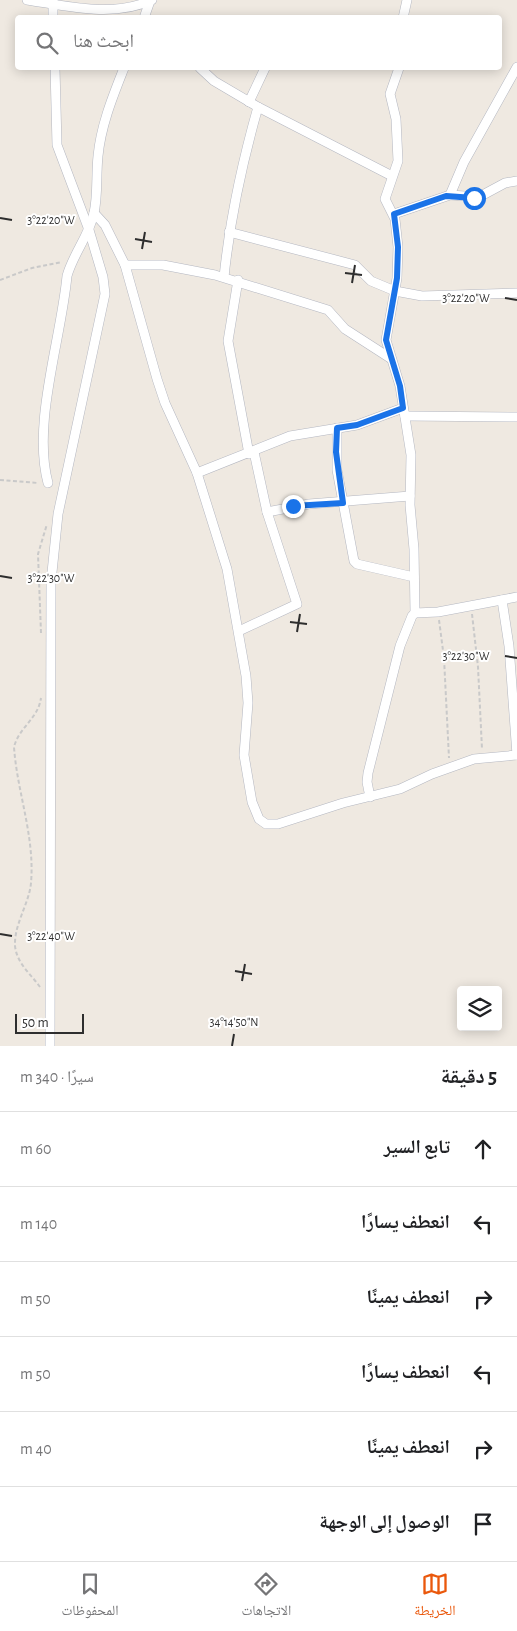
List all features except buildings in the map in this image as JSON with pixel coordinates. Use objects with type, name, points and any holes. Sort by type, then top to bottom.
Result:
[{"type":"street","points":[[27,0],[116,9],[151,1],[147,15]]},
{"type":"street","points":[[404,15],[407,0]]},
{"type":"street","points":[[53,2],[53,15]]},
{"type":"street","points":[[450,195],[464,162],[517,67]]},
{"type":"street","points":[[50,1046],[51,582],[58,514],[105,294],[103,277],[89,230],[57,144],[55,70]]},
{"type":"street","points":[[48,483],[45,469],[43,434],[71,260],[89,230],[94,213],[98,155],[103,130],[123,70]]},
{"type":"street","points":[[202,70],[214,81],[258,108],[392,176]]},
{"type":"street","points":[[250,102],[264,70]]},
{"type":"street","points":[[370,796],[366,782],[368,773],[400,646],[409,620],[415,613],[410,496],[411,463],[400,386],[386,340],[395,290],[398,247],[394,214],[385,199],[398,161],[396,119],[390,94],[398,70]]},
{"type":"street","points":[[224,277],[229,232],[244,158],[258,108]]},
{"type":"street","points":[[394,214],[450,195],[479,197],[504,183],[517,181]]},
{"type":"street","points":[[94,213],[105,225],[125,265],[165,403],[197,473],[227,569],[239,631],[248,703],[244,755],[252,802],[259,819],[266,824],[278,824],[370,796],[400,790],[449,768],[482,759],[517,755],[509,646],[502,600]]},
{"type":"street","points":[[229,232],[355,266],[371,282],[395,290],[434,297],[517,294]]},
{"type":"street","points":[[125,265],[163,265],[238,280],[328,310],[345,329],[390,358]]},
{"type":"street","points":[[238,280],[228,341],[251,453],[267,512],[297,604],[239,631]]},
{"type":"street","points":[[197,473],[290,436],[357,425],[404,412],[517,417]]},
{"type":"street","points":[[337,428],[336,452],[354,561],[358,564],[414,577]]},
{"type":"street","points":[[267,512],[309,504],[343,503],[410,496]]},
{"type":"street","points":[[415,613],[438,612],[517,597]]},
{"type":"path","points":[[0,280],[32,268],[71,260]]},
{"type":"path","points":[[0,480],[48,483]]},
{"type":"path","points":[[41,637],[38,554],[48,522]]},
{"type":"path","points":[[471,606],[478,667],[482,759]]},
{"type":"path","points":[[438,612],[444,658],[449,768]]},
{"type":"path","points":[[42,695],[40,708],[18,735],[14,746],[27,819],[31,861],[31,884],[15,946],[22,965],[37,982],[51,1006]]},
{"type":"route","points":[[293,506],[343,503],[336,452],[337,428],[357,425],[403,408],[400,386],[386,340],[397,278],[398,247],[394,214],[450,195],[474,198]]}]
